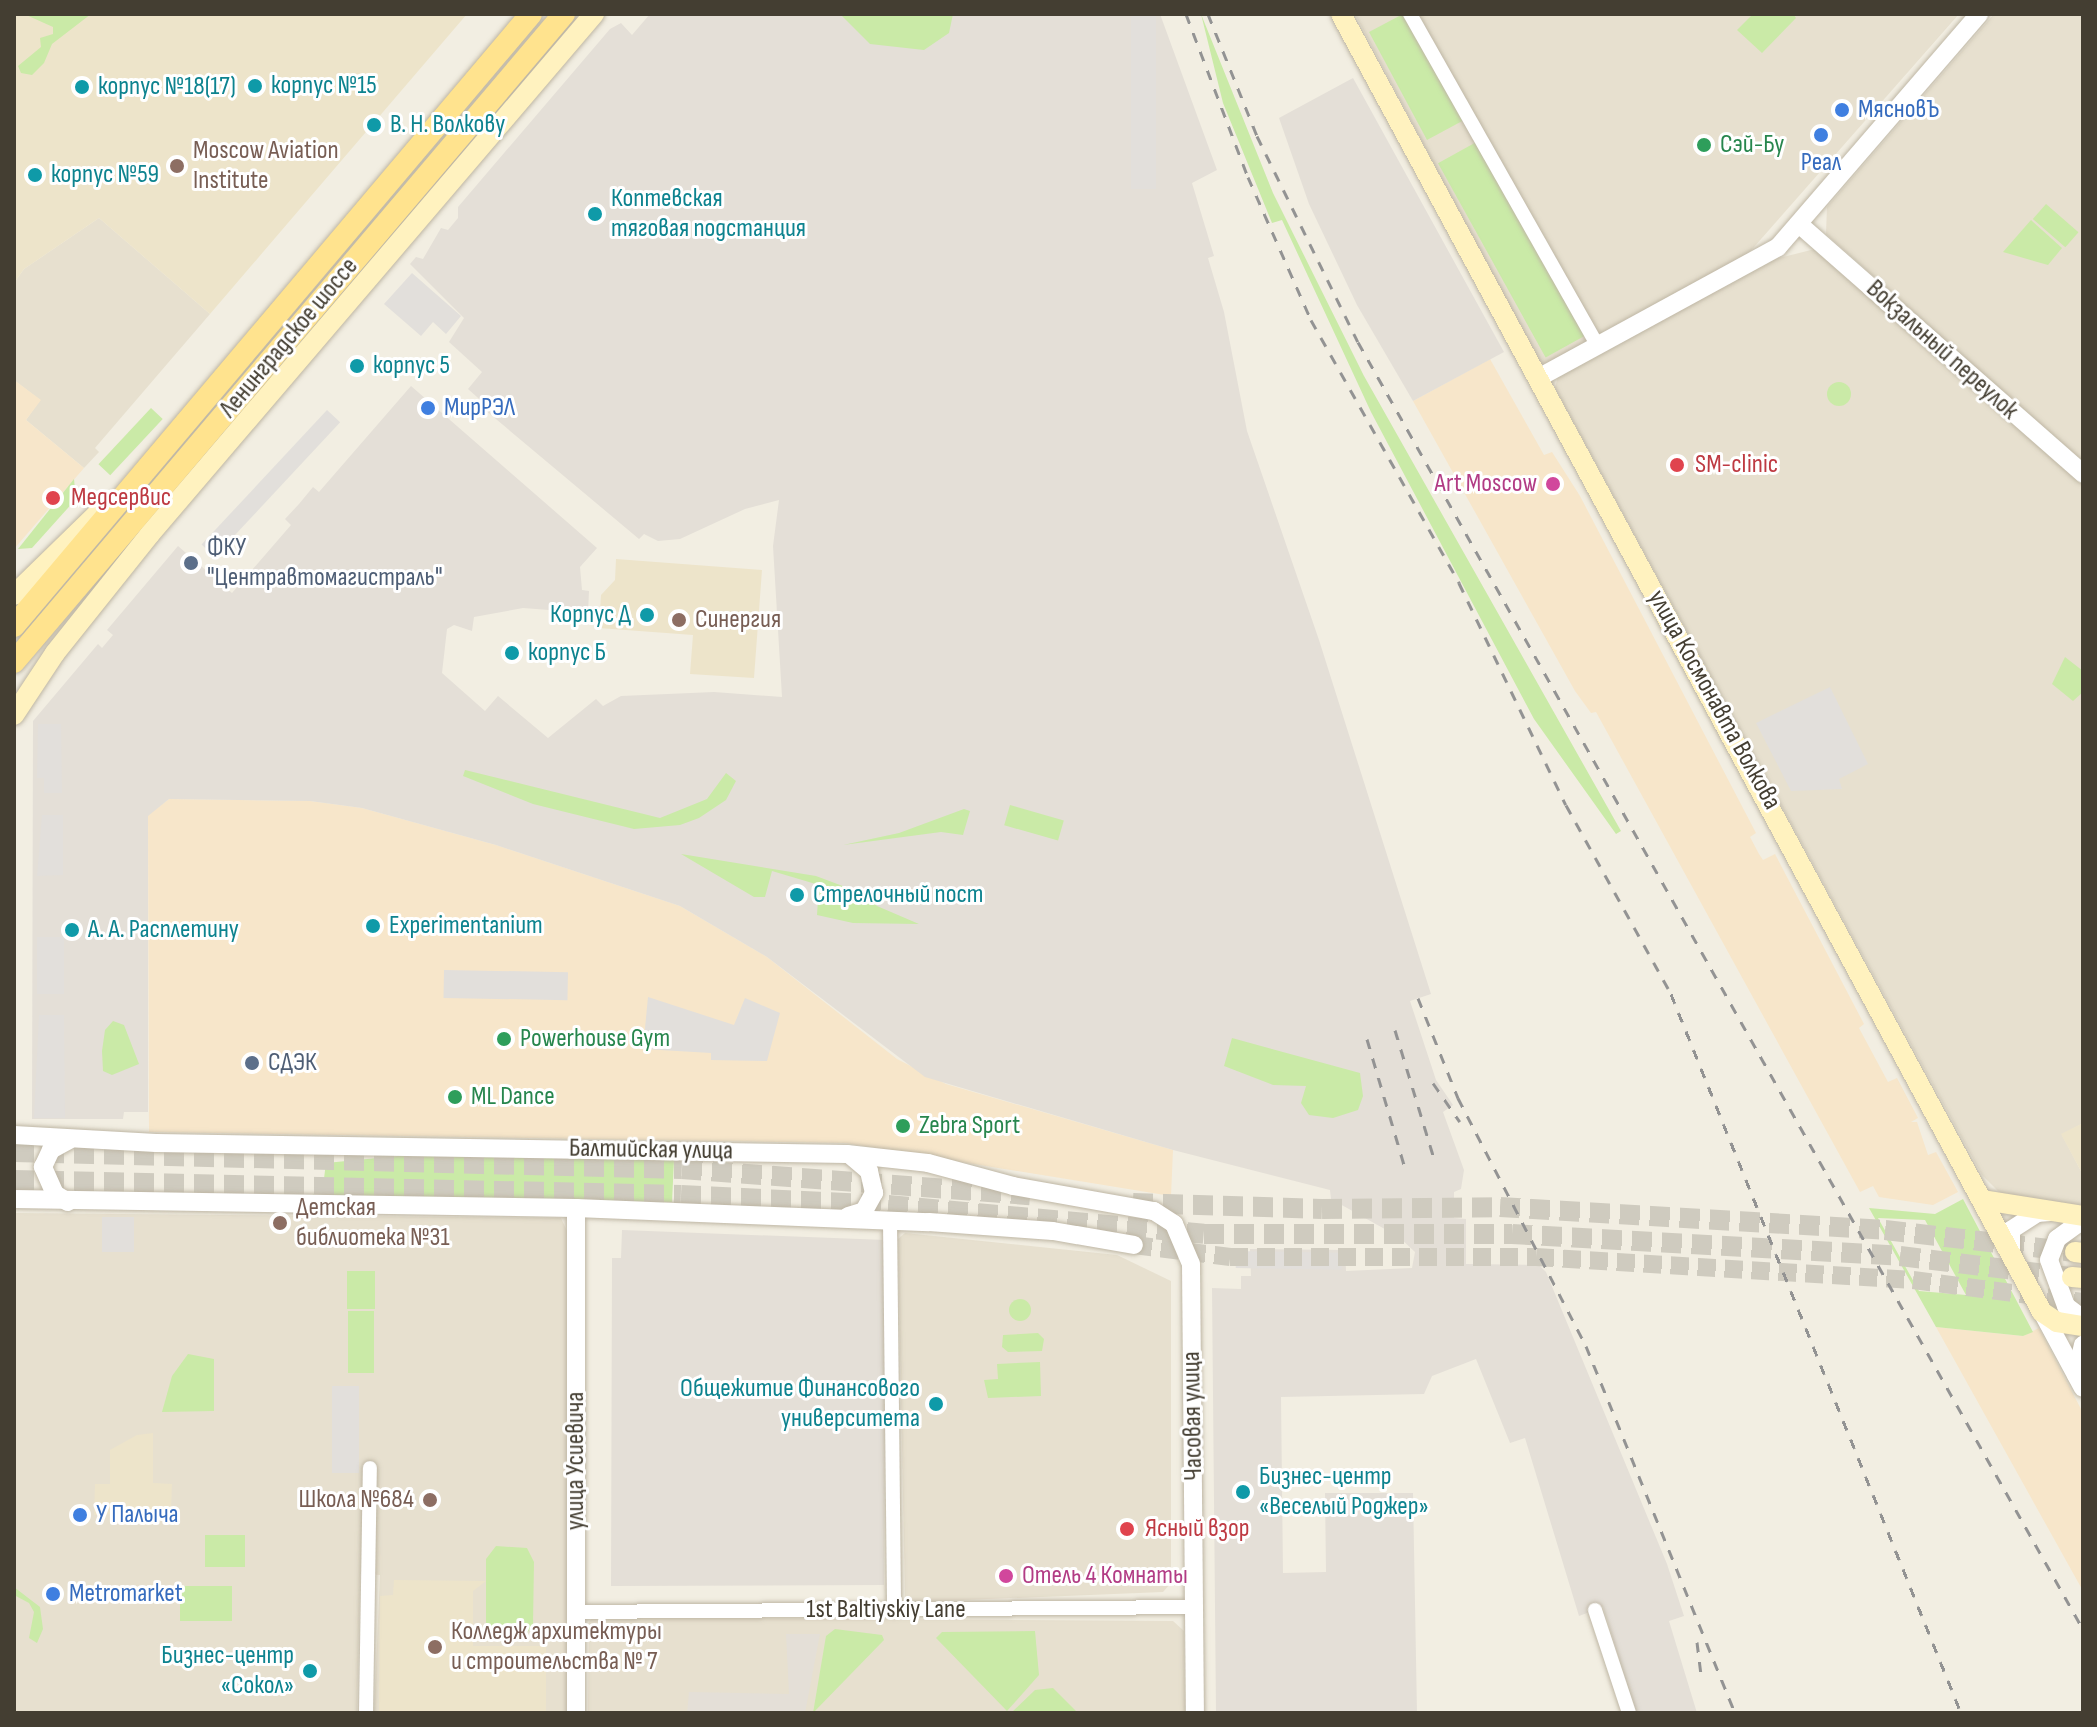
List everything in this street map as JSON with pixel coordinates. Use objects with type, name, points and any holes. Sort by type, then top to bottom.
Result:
[{"type":"main road","name":"Ленинградское шоссе","points":[[14,626],[159,449],[531,14]]},
{"type":"main road","name":"Ленинградское шоссе","points":[[14,662],[564,14]]},
{"type":"main road","points":[[16,714],[150,534],[594,14]]},
{"type":"main road","name":"улица Космонавта Волкова","points":[[1341,14],[2042,1312]]},
{"type":"main road","points":[[150,534],[212,429]]},
{"type":"main road","points":[[14,595],[159,449]]},
{"type":"main road","points":[[1983,1200],[2083,1218]]},
{"type":"main road","points":[[2042,1312],[2057,1322],[2083,1326]]},
{"type":"street","points":[[1410,14],[1597,345]]},
{"type":"street","points":[[1538,378],[1761,260],[1800,225],[1979,14]]},
{"type":"street","name":"Вокзальный переулок","points":[[1800,225],[2083,474]]},
{"type":"street","name":"Балтийская улица","points":[[14,1135],[76,1139],[847,1154],[928,1163],[1013,1186],[1154,1211],[1174,1224],[1191,1264]]},
{"type":"street","points":[[72,1203],[55,1194],[43,1167],[51,1150],[76,1139]]},
{"type":"street","points":[[840,1218],[864,1211],[874,1193],[869,1171],[847,1154]]},
{"type":"street","points":[[14,1199],[72,1203],[576,1208],[840,1218],[1053,1231],[1134,1245]]},
{"type":"street","name":"улица Усиевича","points":[[576,1208],[576,1713]]},
{"type":"street","points":[[2012,1255],[2011,1230],[2037,1213],[2050,1212]]},
{"type":"street","points":[[2083,1218],[2057,1239],[2049,1260],[2066,1306],[2083,1319]]},
{"type":"street","points":[[890,1221],[894,1610]]},
{"type":"street","name":"Часовая улица","points":[[1191,1264],[1195,1713]]},
{"type":"street","name":"улица Космонавта Волкова","points":[[2042,1312],[2079,1381]]},
{"type":"street","points":[[2079,1381],[2083,1345]]},
{"type":"street","points":[[366,1713],[370,1468]]},
{"type":"street","name":"1st Baltiyskiy Lane","points":[[576,1612],[1195,1607]]},
{"type":"street","points":[[1595,1610],[1629,1713]]},
{"type":"shaded area","name":"Moscow Aviation Institute","points":[[14,14],[467,14],[210,314],[99,218],[24,269],[14,283]]},
{"type":"shaded area","points":[[650,14],[1160,14],[1217,170],[1192,183],[1214,256],[1208,258],[1224,312],[1247,431],[1319,640],[1431,994],[1410,1001],[1436,1080],[1453,1105],[1443,1112],[1464,1170],[1461,1189],[1454,1192],[1454,1218],[1466,1219],[1466,1264],[1539,1265],[1546,1272],[1667,1564],[1684,1616],[1669,1621],[1697,1713],[1636,1713],[1603,1607],[1579,1616],[1525,1438],[1510,1443],[1476,1359],[1432,1376],[1424,1394],[1281,1397],[1283,1573],[1326,1572],[1325,1493],[1413,1493],[1417,1713],[1216,1713],[1212,1288],[1241,1289],[1241,1276],[1251,1276],[1250,1249],[1345,1250],[1346,1271],[1412,1268],[1415,1252],[1399,1237],[1331,1199],[1330,1190],[1173,1150],[925,1077],[767,957],[680,906],[496,845],[362,808],[310,801],[169,799],[148,816],[148,1112],[124,1112],[123,1119],[32,1119],[33,721],[98,644],[102,648],[113,635],[107,630],[178,546],[232,593],[291,525],[285,519],[313,487],[319,492],[411,386],[597,548],[580,567],[582,590],[589,591],[588,613],[523,608],[474,617],[472,631],[454,625],[447,629],[442,673],[485,711],[498,696],[548,738],[596,699],[603,706],[621,696],[714,692],[782,697],[773,546],[779,500],[745,509],[680,539],[658,541],[644,534],[639,539],[484,409],[486,405],[468,389],[482,372],[449,342],[464,318],[410,264],[416,257],[423,259],[441,228],[448,230],[458,218],[458,207],[610,29],[621,23],[632,35]]},
{"type":"shaded area","points":[[1131,14],[1156,14],[1156,189],[1131,189]]},
{"type":"shaded area","points":[[1355,14],[1959,14],[1747,255],[1549,364],[1539,363]]},
{"type":"shaded area","points":[[1994,14],[2083,14],[2083,463],[1826,234],[1827,207]]},
{"type":"shaded area","points":[[1353,78],[1504,352],[1413,401],[1357,305],[1309,204],[1279,118]]},
{"type":"shaded area","points":[[99,218],[210,314],[95,448],[99,452],[84,468],[26,420],[40,400],[14,380],[14,283],[24,269]]},
{"type":"shaded area","points":[[1815,249],[2083,485],[2083,1123],[2062,1135],[2083,1175],[2083,1208],[2003,1196],[1982,1175],[1555,388],[1558,376],[1775,259]]},
{"type":"shaded area","points":[[412,273],[461,316],[446,334],[433,322],[421,336],[384,304]]},
{"type":"shaded area","points":[[1490,359],[1544,455],[1552,452],[1580,496],[1756,833],[1750,837],[1759,854],[1763,860],[1775,854],[1864,1024],[1859,1028],[1888,1082],[1897,1078],[1918,1118],[1911,1122],[1917,1122],[1928,1155],[1936,1152],[1958,1192],[1933,1205],[1879,1197],[1873,1186],[1860,1192],[1596,712],[1591,713],[1575,691],[1413,401]]},
{"type":"shaded area","points":[[14,380],[41,400],[26,420],[84,468],[14,549]]},
{"type":"shaded area","points":[[327,410],[340,422],[215,557],[202,545]]},
{"type":"shaded area","name":"Синергия","points":[[616,559],[762,570],[754,678],[690,674],[693,635],[599,628],[601,595],[615,580]]},
{"type":"shaded area","points":[[1830,687],[1868,764],[1839,779],[1842,789],[1791,791],[1756,723]]},
{"type":"shaded area","points":[[38,724],[61,724],[62,793],[44,793],[44,778],[37,778]]},
{"type":"shaded area","points":[[169,799],[310,801],[362,808],[496,845],[680,906],[767,957],[897,1059],[946,1084],[1173,1150],[1171,1196],[845,1143],[149,1132],[148,815]]},
{"type":"shaded area","points":[[42,815],[63,815],[63,875],[37,876]]},
{"type":"shaded area","points":[[37,937],[64,937],[64,994],[37,994]]},
{"type":"shaded area","points":[[444,970],[568,972],[567,1000],[444,998]]},
{"type":"shaded area","points":[[648,997],[734,1025],[745,998],[780,1013],[767,1061],[711,1060],[711,1053],[643,1049]]},
{"type":"shaded area","points":[[39,1015],[64,1015],[65,1118],[34,1118]]},
{"type":"shaded area","points":[[2083,1123],[2083,1175],[2061,1134]]},
{"type":"shaded area","points":[[14,1213],[561,1218],[567,1231],[568,1713],[374,1713],[380,1575],[360,1574],[357,1713],[14,1713]]},
{"type":"shaded area","points":[[102,1217],[134,1217],[134,1252],[102,1252]]},
{"type":"shaded area","points":[[622,1230],[886,1240],[884,1585],[611,1586],[612,1258],[621,1258]]},
{"type":"shaded area","points":[[905,1233],[1117,1255],[1171,1281],[1171,1583],[1163,1592],[914,1602],[905,1598],[898,1239]]},
{"type":"shaded area","points":[[1236,1251],[1342,1253],[1342,1270],[1236,1268]]},
{"type":"shaded area","points":[[1936,1327],[2023,1336],[2039,1328],[2083,1413],[2083,1591]]},
{"type":"shaded area","points":[[332,1386],[359,1386],[359,1473],[332,1473]]},
{"type":"shaded area","points":[[153,1433],[153,1483],[172,1484],[171,1511],[94,1515],[95,1484],[110,1484],[110,1450],[137,1435]]},
{"type":"shaded area","name":"Колледж архитектуры и строительства № 7","points":[[394,1580],[486,1581],[473,1591],[473,1646],[546,1646],[546,1713],[379,1713],[380,1596],[393,1595]]},
{"type":"shaded area","points":[[593,1617],[1173,1621],[1184,1631],[1185,1713],[588,1713],[589,1622]]},
{"type":"shaded area","points":[[786,1634],[820,1634],[805,1713],[687,1713],[689,1692],[789,1694]]},
{"type":"green space","points":[[24,14],[91,14],[52,44],[44,63],[32,75],[21,73],[18,66],[41,47],[40,38],[53,34],[53,27]]},
{"type":"green space","points":[[840,14],[953,14],[949,33],[924,50],[870,44]]},
{"type":"green space","points":[[1201,14],[1273,193],[1364,376],[1621,831],[1616,834],[1534,719],[1371,412],[1282,220],[1272,223],[1223,103]]},
{"type":"green space","points":[[1408,14],[1466,119],[1427,140],[1369,32]]},
{"type":"green space","points":[[1753,14],[1793,14],[1796,18],[1762,53],[1737,30]]},
{"type":"green space","points":[[1480,140],[1588,334],[1546,357],[1438,163]]},
{"type":"green space","points":[[2046,204],[2078,232],[2065,247],[2033,219]]},
{"type":"green space","points":[[2031,220],[2062,248],[2048,265],[2003,252]]},
{"type":"green space","points":[[1839,382],[1848,385],[1851,394],[1848,403],[1839,406],[1830,403],[1827,394],[1830,385]]},
{"type":"green space","points":[[151,408],[163,419],[110,475],[98,464]]},
{"type":"green space","points":[[74,479],[76,499],[32,548],[18,549]]},
{"type":"green space","points":[[2065,657],[2083,671],[2083,692],[2073,701],[2052,684]]},
{"type":"green space","points":[[465,770],[660,818],[707,799],[726,773],[736,781],[726,800],[699,818],[680,825],[634,829],[533,804],[463,776]]},
{"type":"green space","points":[[1010,805],[1064,820],[1058,841],[1004,825]]},
{"type":"green space","points":[[964,809],[970,811],[963,835],[941,832],[843,845],[899,833]]},
{"type":"green space","points":[[681,854],[816,876],[864,894],[877,906],[919,924],[853,923],[817,915],[819,885],[772,871],[765,897],[754,897]]},
{"type":"green space","points":[[113,1021],[124,1025],[139,1064],[112,1075],[103,1071],[102,1051],[105,1030]]},
{"type":"green space","points":[[1232,1038],[1360,1073],[1363,1096],[1358,1110],[1333,1118],[1309,1115],[1301,1103],[1306,1086],[1273,1085],[1224,1066]]},
{"type":"green space","points":[[449,1151],[674,1160],[672,1202],[309,1198],[323,1186],[326,1163]]},
{"type":"green space","points":[[1963,1199],[2033,1332],[2023,1336],[1936,1327],[1869,1208],[1935,1214]],"holes":[[[1878,1218],[1925,1220],[1966,1295],[1919,1291]]]},
{"type":"green space","points":[[347,1271],[375,1271],[375,1309],[347,1309]]},
{"type":"green space","points":[[1020,1299],[1028,1302],[1031,1310],[1028,1318],[1020,1321],[1012,1318],[1009,1310],[1012,1302]]},
{"type":"green space","points":[[348,1311],[374,1311],[374,1373],[348,1373]]},
{"type":"green space","points":[[1038,1333],[1044,1339],[1042,1351],[1008,1352],[1002,1347],[1003,1335]]},
{"type":"green space","points":[[188,1354],[214,1359],[214,1411],[162,1412],[172,1376]]},
{"type":"green space","points":[[1040,1362],[1041,1396],[988,1398],[984,1380],[998,1379],[997,1364]]},
{"type":"green space","points":[[205,1535],[245,1535],[245,1567],[205,1567]]},
{"type":"green space","points":[[496,1546],[527,1548],[534,1562],[533,1625],[524,1637],[496,1638],[486,1628],[486,1559]]},
{"type":"green space","points":[[180,1586],[232,1586],[232,1621],[180,1621]]},
{"type":"green space","points":[[14,1587],[40,1607],[43,1629],[37,1643],[29,1638],[34,1612],[29,1603],[14,1595]]},
{"type":"green space","points":[[835,1629],[882,1635],[884,1640],[813,1713],[826,1636]]},
{"type":"green space","points":[[1035,1631],[1039,1675],[1007,1711],[936,1638],[942,1632]]},
{"type":"green space","points":[[1053,1688],[1078,1713],[1011,1713],[1035,1690]]},
{"type":"tunnel","points":[[14,1152],[682,1169],[1030,1195]]},
{"type":"tunnel","points":[[14,1180],[681,1195],[888,1205],[1204,1234],[1512,1234],[1900,1256],[2070,1277]]},
{"type":"tunnel","points":[[1133,1203],[1322,1209],[1500,1207],[1885,1230],[2075,1252]]},
{"type":"tunnel","points":[[1134,1245],[1230,1257],[1536,1257],[1913,1280],[2083,1302]]},
{"type":"railway","points":[[1186,14],[1248,177],[1311,320],[1459,583],[1566,805],[1671,994],[1961,1713]]},
{"type":"railway","points":[[1208,14],[1257,136],[1358,342],[2083,1629]]},
{"type":"railway","points":[[1418,998],[1458,1098],[1586,1346],[1735,1713]]},
{"type":"railway","points":[[1395,1030],[1434,1158]]},
{"type":"railway","points":[[1367,1039],[1405,1168]]},
{"type":"railway","points":[[1433,1083],[1460,1122]]},
{"type":"railway","points":[[1697,1642],[1702,1681]]},
{"type":"place","name":"корпус №15","points":[[255,86]]},
{"type":"place","name":"корпус №18(17)","points":[[82,87]]},
{"type":"place","name":"МясновЪ","points":[[1842,110]]},
{"type":"place","name":"В. Н. Волкову","points":[[374,125]]},
{"type":"place","name":"Реал","points":[[1821,135]]},
{"type":"place","name":"Сэй-Бу","points":[[1704,145]]},
{"type":"place","name":"Moscow Aviation Institute","points":[[177,166]]},
{"type":"place","name":"корпус №59","points":[[35,175]]},
{"type":"place","name":"Коптевская тяговая подстанция","points":[[595,214]]},
{"type":"place","name":"корпус 5","points":[[357,366]]},
{"type":"place","name":"МирРЭЛ","points":[[428,408]]},
{"type":"place","name":"SM-clinic","points":[[1677,465]]},
{"type":"place","name":"Art Moscow","points":[[1553,484]]},
{"type":"place","name":"Медсервис","points":[[53,498]]},
{"type":"place","name":"ФКУ \"Центравтомагистраль\"","points":[[191,563]]},
{"type":"place","name":"Корпус Д","points":[[647,615]]},
{"type":"place","name":"Синергия","points":[[679,620]]},
{"type":"place","name":"корпус Б","points":[[512,653]]},
{"type":"place","name":"Стрелочный пост","points":[[797,895]]},
{"type":"place","name":"Experimentanium","points":[[373,926]]},
{"type":"place","name":"А. А. Расплетину","points":[[72,930]]},
{"type":"place","name":"Powerhouse Gym","points":[[504,1039]]},
{"type":"place","name":"СДЭК","points":[[252,1063]]},
{"type":"place","name":"ML Dance","points":[[455,1097]]},
{"type":"place","name":"Zebra Sport","points":[[903,1126]]},
{"type":"place","name":"Детская библиотека №31","points":[[280,1223]]},
{"type":"place","name":"Общежитие Финансового университета","points":[[936,1404]]},
{"type":"place","name":"Бизнес-центр «Веселый Роджер»","points":[[1243,1492]]},
{"type":"place","name":"Школа №684","points":[[430,1500]]},
{"type":"place","name":"У Палыча","points":[[80,1515]]},
{"type":"place","name":"Ясный взор","points":[[1127,1529]]},
{"type":"place","name":"Отель 4 Комнаты","points":[[1006,1576]]},
{"type":"place","name":"Metromarket","points":[[53,1594]]},
{"type":"place","name":"Колледж архитектуры и строительства № 7","points":[[435,1647]]},
{"type":"place","name":"Бизнес-центр «Сокол»","points":[[310,1671]]}]
